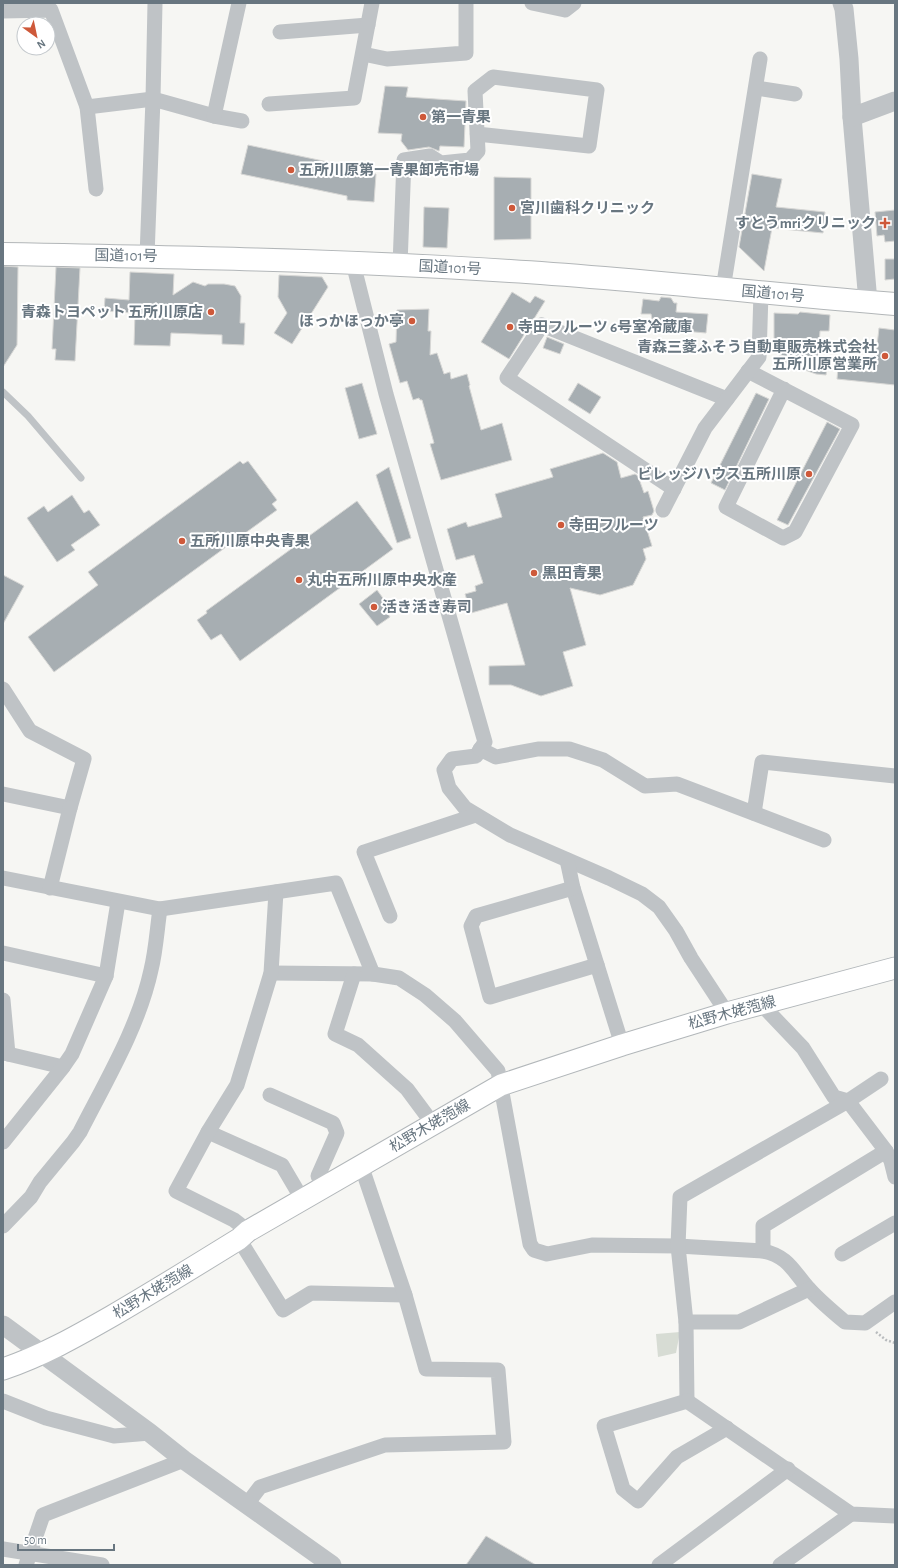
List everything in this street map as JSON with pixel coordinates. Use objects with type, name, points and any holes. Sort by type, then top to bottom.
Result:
[{"type":"highway","name":"国道101号","points":[[3,254],[147,256],[353,263],[511,271],[895,304]]},
{"type":"main road","name":"松野木姥萢線","points":[[3,1369],[43,1354],[127,1307],[302,1199],[501,1085],[622,1045],[727,1013],[762,1005],[895,968]]},
{"type":"street","points":[[147,256],[155,3]]},
{"type":"street","points":[[214,116],[239,3]]},
{"type":"street","points":[[269,104],[354,98],[372,3]]},
{"type":"street","points":[[363,54],[387,59],[466,53],[466,3]]},
{"type":"street","points":[[532,3],[565,10],[574,3]]},
{"type":"street","points":[[842,3],[844,9],[849,59],[852,117],[868,302]]},
{"type":"street","points":[[3,11],[51,10],[87,107],[96,189]]},
{"type":"street","points":[[280,32],[368,25]]},
{"type":"street","points":[[723,289],[760,59]]},
{"type":"street","points":[[400,265],[404,160],[430,156],[441,163],[470,160],[478,151],[477,134],[475,91],[493,77],[597,90],[589,146],[477,134]]},
{"type":"street","points":[[756,88],[795,94]]},
{"type":"street","points":[[87,107],[153,98],[214,116],[242,122]]},
{"type":"street","points":[[852,117],[895,101]]},
{"type":"street","points":[[353,263],[386,394],[485,742],[476,756],[452,759],[444,770],[449,788],[465,808],[510,835],[642,894],[659,908],[676,931],[691,958],[727,1013]]},
{"type":"street","points":[[664,510],[705,428],[759,357],[761,293]]},
{"type":"street","points":[[674,489],[508,378],[542,325],[727,399]]},
{"type":"street","points":[[748,371],[852,425],[796,532],[783,538],[726,507],[784,390]]},
{"type":"street","points":[[3,689],[30,731],[84,759],[50,888]]},
{"type":"street","points":[[480,749],[496,757],[538,749],[569,749],[603,760],[645,786],[677,784],[824,840]]},
{"type":"street","points":[[754,813],[762,762],[895,776]]},
{"type":"street","points":[[3,794],[70,808]]},
{"type":"street","points":[[390,916],[364,852],[476,815]]},
{"type":"street","points":[[567,860],[573,888],[622,1045]]},
{"type":"street","points":[[3,878],[118,902],[160,909],[336,883],[373,974]]},
{"type":"street","points":[[573,888],[476,916],[471,926],[490,997],[597,965]]},
{"type":"street","points":[[276,892],[271,973],[238,1085],[208,1132],[176,1191],[234,1220],[244,1235],[283,1310],[311,1293],[405,1295]]},
{"type":"street","points":[[3,1142],[72,1054],[106,976],[118,902]]},
{"type":"street","points":[[3,1226],[25,1204],[49,1169],[80,1132],[121,1051],[143,996],[151,970],[160,909]]},
{"type":"street","points":[[3,953],[106,976]]},
{"type":"street","points":[[271,973],[373,974],[399,978],[425,995],[455,1021],[498,1072],[530,1244],[534,1250],[547,1254],[592,1245],[678,1246],[763,1251],[775,1254],[785,1260],[795,1270],[809,1289],[845,1322],[865,1322],[895,1302]]},
{"type":"street","points":[[354,974],[335,1034],[358,1045],[407,1089],[433,1124]]},
{"type":"street","points":[[3,1000],[5,1054],[63,1067]]},
{"type":"street","points":[[762,1005],[803,1048],[834,1097],[848,1101],[886,1151],[891,1161],[895,1177]]},
{"type":"street","points":[[687,1401],[686,1322],[678,1246],[680,1197],[848,1101],[881,1079]]},
{"type":"street","points":[[270,1095],[332,1123],[337,1133],[318,1176],[323,1187]]},
{"type":"street","points":[[208,1132],[282,1165],[302,1199]]},
{"type":"street","points":[[763,1251],[763,1226],[886,1151]]},
{"type":"street","points":[[247,1504],[260,1486],[385,1445],[504,1442],[498,1370],[426,1369],[405,1295],[361,1165]]},
{"type":"street","points":[[842,1254],[895,1223]]},
{"type":"street","points":[[686,1322],[739,1322],[809,1289]]},
{"type":"street","points":[[3,1325],[184,1460],[332,1565]]},
{"type":"street","points":[[3,1401],[46,1418],[114,1436],[150,1434]]},
{"type":"street","points":[[687,1401],[604,1426],[623,1489],[638,1501],[677,1457],[727,1428]]},
{"type":"street","points":[[687,1401],[788,1469],[851,1514],[895,1516]]},
{"type":"street","points":[[28,1559],[43,1515],[184,1460]]},
{"type":"street","points":[[660,1565],[788,1469]]},
{"type":"street","points":[[780,1565],[851,1514]]},
{"type":"street","points":[[3,1549],[28,1559],[102,1565]]},
{"type":"lane","points":[[3,392],[28,416],[81,478]]},
{"type":"path","points":[[865,1322],[886,1340],[895,1343]]},
{"type":"shaded area","points":[[680,1332],[676,1353],[658,1357],[656,1334]]},
{"type":"building","name":"第一青果","points":[[385,86],[408,87],[406,97],[466,101],[464,147],[440,146],[439,151],[429,147],[408,150],[401,141],[402,134],[378,133]]},
{"type":"building","name":"五所川原第一青果卸売市場","points":[[248,145],[342,165],[340,171],[376,174],[374,202],[347,200],[347,196],[241,174]]},
{"type":"building","points":[[752,174],[782,179],[776,207],[825,212],[823,233],[772,228],[764,271],[739,247]]},
{"type":"building","name":"宮川歯科クリニック","points":[[494,177],[531,178],[531,239],[494,240]]},
{"type":"building","points":[[424,207],[449,208],[447,248],[423,247]]},
{"type":"building","name":"すとうmriクリニック","points":[[895,210],[895,241],[885,242],[884,235],[877,236],[875,212]]},
{"type":"building","points":[[885,259],[895,259],[895,279],[885,280]]},
{"type":"building","points":[[3,266],[18,267],[17,345],[3,367]]},
{"type":"building","points":[[56,267],[80,268],[75,361],[55,360],[56,349],[52,349]]},
{"type":"building","points":[[130,272],[174,274],[173,295],[193,282],[205,286],[208,284],[224,284],[235,286],[241,296],[240,323],[245,323],[244,345],[222,344],[222,335],[171,333],[170,346],[134,345],[135,313],[104,311],[105,298],[129,300]]},
{"type":"building","points":[[279,275],[322,277],[328,287],[292,344],[274,333],[287,313],[278,297]]},
{"type":"building","name":"寺田フルーツ 6号室冷蔵庫","points":[[512,292],[530,303],[535,296],[545,301],[509,359],[481,342]]},
{"type":"building","points":[[661,297],[671,298],[674,303],[677,303],[676,312],[708,314],[706,333],[684,331],[684,328],[676,327],[676,323],[652,319],[651,314],[641,314],[643,299],[659,301]]},
{"type":"building","points":[[429,309],[428,331],[431,331],[430,355],[437,353],[444,374],[450,372],[451,379],[467,374],[481,430],[502,423],[512,460],[441,480],[430,444],[434,443],[422,400],[419,398],[413,400],[407,381],[400,383],[389,344],[396,342],[397,310]]},
{"type":"building","points":[[800,312],[830,315],[829,331],[820,331],[818,360],[828,361],[826,375],[816,374],[783,362],[784,356],[779,355],[781,345],[774,344],[774,313],[798,314]]},
{"type":"building","name":"青森三菱ふそう自動車販売株式会社 五所川原営業所","points":[[879,328],[895,330],[895,385],[837,379],[838,367],[874,372]]},
{"type":"building","points":[[547,337],[564,344],[560,354],[543,348]]},
{"type":"building","points":[[362,383],[377,434],[359,439],[345,388]]},
{"type":"building","points":[[578,383],[601,397],[590,414],[568,400]]},
{"type":"building","name":"ビレッジハウス五所川原","points":[[756,393],[769,399],[725,490],[711,483]]},
{"type":"building","name":"ビレッジハウス五所川原","points":[[827,422],[840,429],[788,525],[777,520]]},
{"type":"building","points":[[603,453],[617,462],[621,478],[635,474],[638,476],[644,493],[648,491],[654,511],[652,515],[643,517],[652,546],[643,549],[646,559],[633,585],[600,595],[570,588],[586,645],[563,652],[573,686],[541,696],[511,685],[489,685],[489,666],[525,665],[507,603],[471,613],[465,594],[476,591],[475,586],[483,583],[474,555],[456,560],[447,529],[466,522],[468,527],[502,517],[495,494],[553,477],[550,469]]},
{"type":"building","name":"五所川原中央青果","points":[[240,461],[243,464],[248,461],[277,500],[272,504],[277,510],[54,672],[28,637],[98,585],[88,572]]},
{"type":"building","points":[[389,467],[411,538],[397,543],[376,475]]},
{"type":"building","points":[[72,495],[84,513],[89,510],[100,525],[71,545],[75,550],[57,562],[27,518],[44,506],[48,512]]},
{"type":"building","name":"丸中五所川原中央水産","points":[[357,501],[393,549],[240,661],[221,634],[211,640],[197,620],[207,613],[206,611]]},
{"type":"building","points":[[3,575],[24,586],[3,624]]},
{"type":"building","name":"活き活き寿司","points":[[377,590],[388,605],[384,608],[390,617],[377,626],[359,604]]},
{"type":"building","points":[[486,1536],[536,1565],[466,1565]]},
{"type":"place","name":"第一青果","points":[[423,117]]},
{"type":"place","name":"五所川原第一青果卸売市場","points":[[291,170]]},
{"type":"place","name":"宮川歯科クリニック","points":[[512,208]]},
{"type":"place","name":"すとうmriクリニック","points":[[885,223]]},
{"type":"place","name":"青森トヨペット 五所川原店","points":[[211,312]]},
{"type":"place","name":"ほっかほっか亭","points":[[412,321]]},
{"type":"place","name":"寺田フルーツ 6号室冷蔵庫","points":[[510,327]]},
{"type":"place","name":"青森三菱ふそう自動車販売株式会社 五所川原営業所","points":[[885,356]]},
{"type":"place","name":"ビレッジハウス五所川原","points":[[809,474]]},
{"type":"place","name":"寺田フルーツ","points":[[561,525]]},
{"type":"place","name":"五所川原中央青果","points":[[182,541]]},
{"type":"place","name":"黒田青果","points":[[534,573]]},
{"type":"place","name":"丸中五所川原中央水産","points":[[299,580]]},
{"type":"place","name":"活き活き寿司","points":[[374,607]]}]
